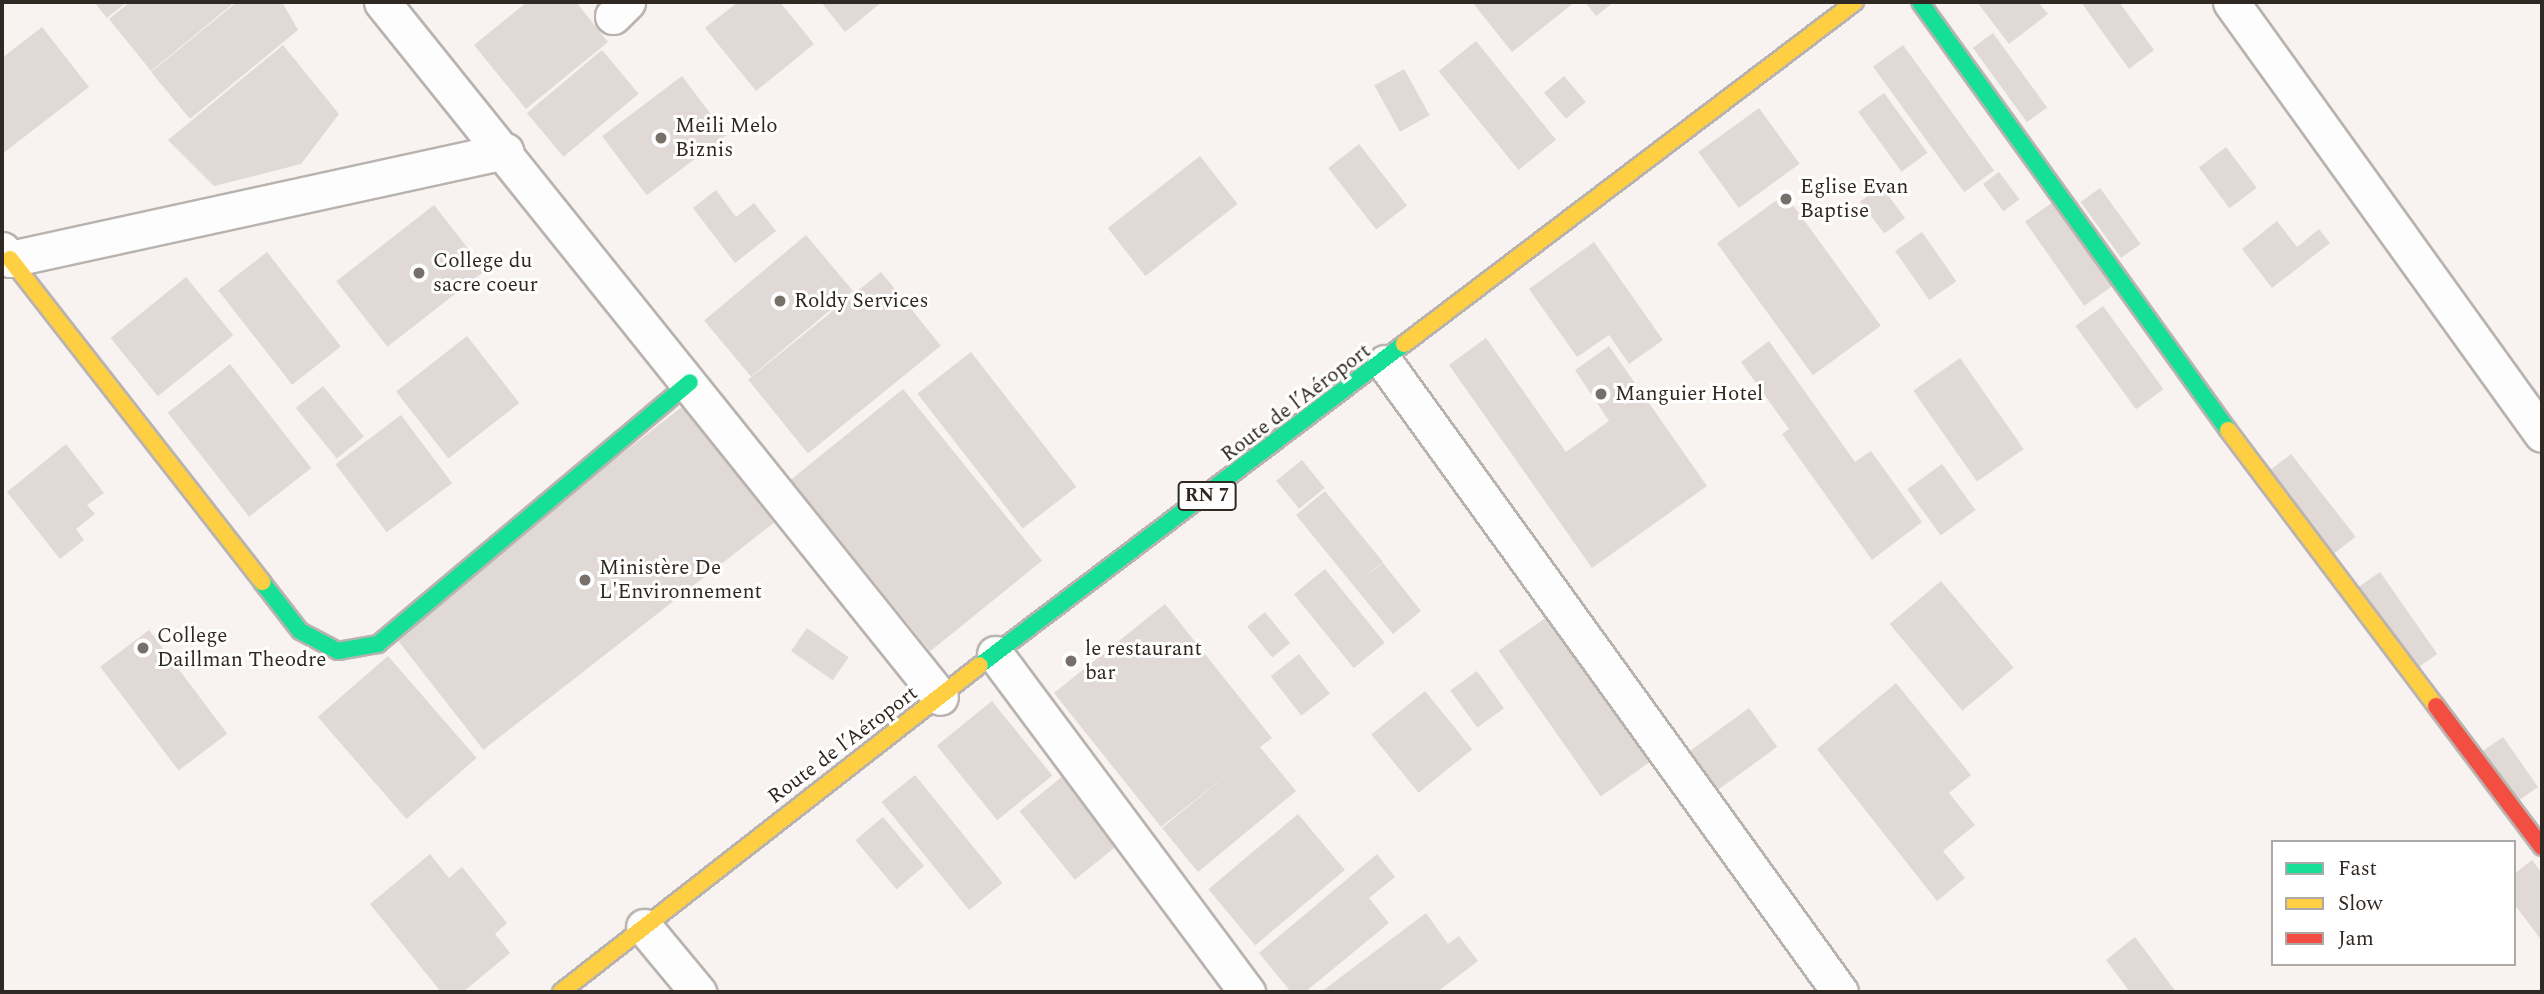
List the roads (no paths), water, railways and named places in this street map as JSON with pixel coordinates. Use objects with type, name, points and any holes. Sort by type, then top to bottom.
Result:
[{"type":"street","points":[[382,2],[505,151],[940,697]]},
{"type":"street","name":"Route de l’Aéroport","points":[[561,992],[995,653],[1385,363],[1855,2]]},
{"type":"street","points":[[1920,2],[2210,406],[2542,848]]},
{"type":"street","points":[[2231,2],[2542,434]]},
{"type":"street","points":[[505,151],[6,254],[300,631],[338,651],[378,644],[690,382]]},
{"type":"street","points":[[1385,363],[1840,992]]},
{"type":"street","points":[[995,653],[1247,992]]},
{"type":"street","points":[[644,927],[698,992]]},
{"type":"place","name":"Meili Melo Biznis","points":[[661,138]]},
{"type":"place","name":"Eglise Evan Baptise","points":[[1786,199]]},
{"type":"place","name":"College du sacre coeur","points":[[419,273]]},
{"type":"place","name":"Roldy Services","points":[[780,301]]},
{"type":"place","name":"Manguier Hotel","points":[[1601,394]]},
{"type":"place","name":"Ministère De L'Environnement","points":[[585,580]]},
{"type":"place","name":"College Daillman Theodre","points":[[143,648]]},
{"type":"place","name":"le restaurant bar","points":[[1071,661]]}]
